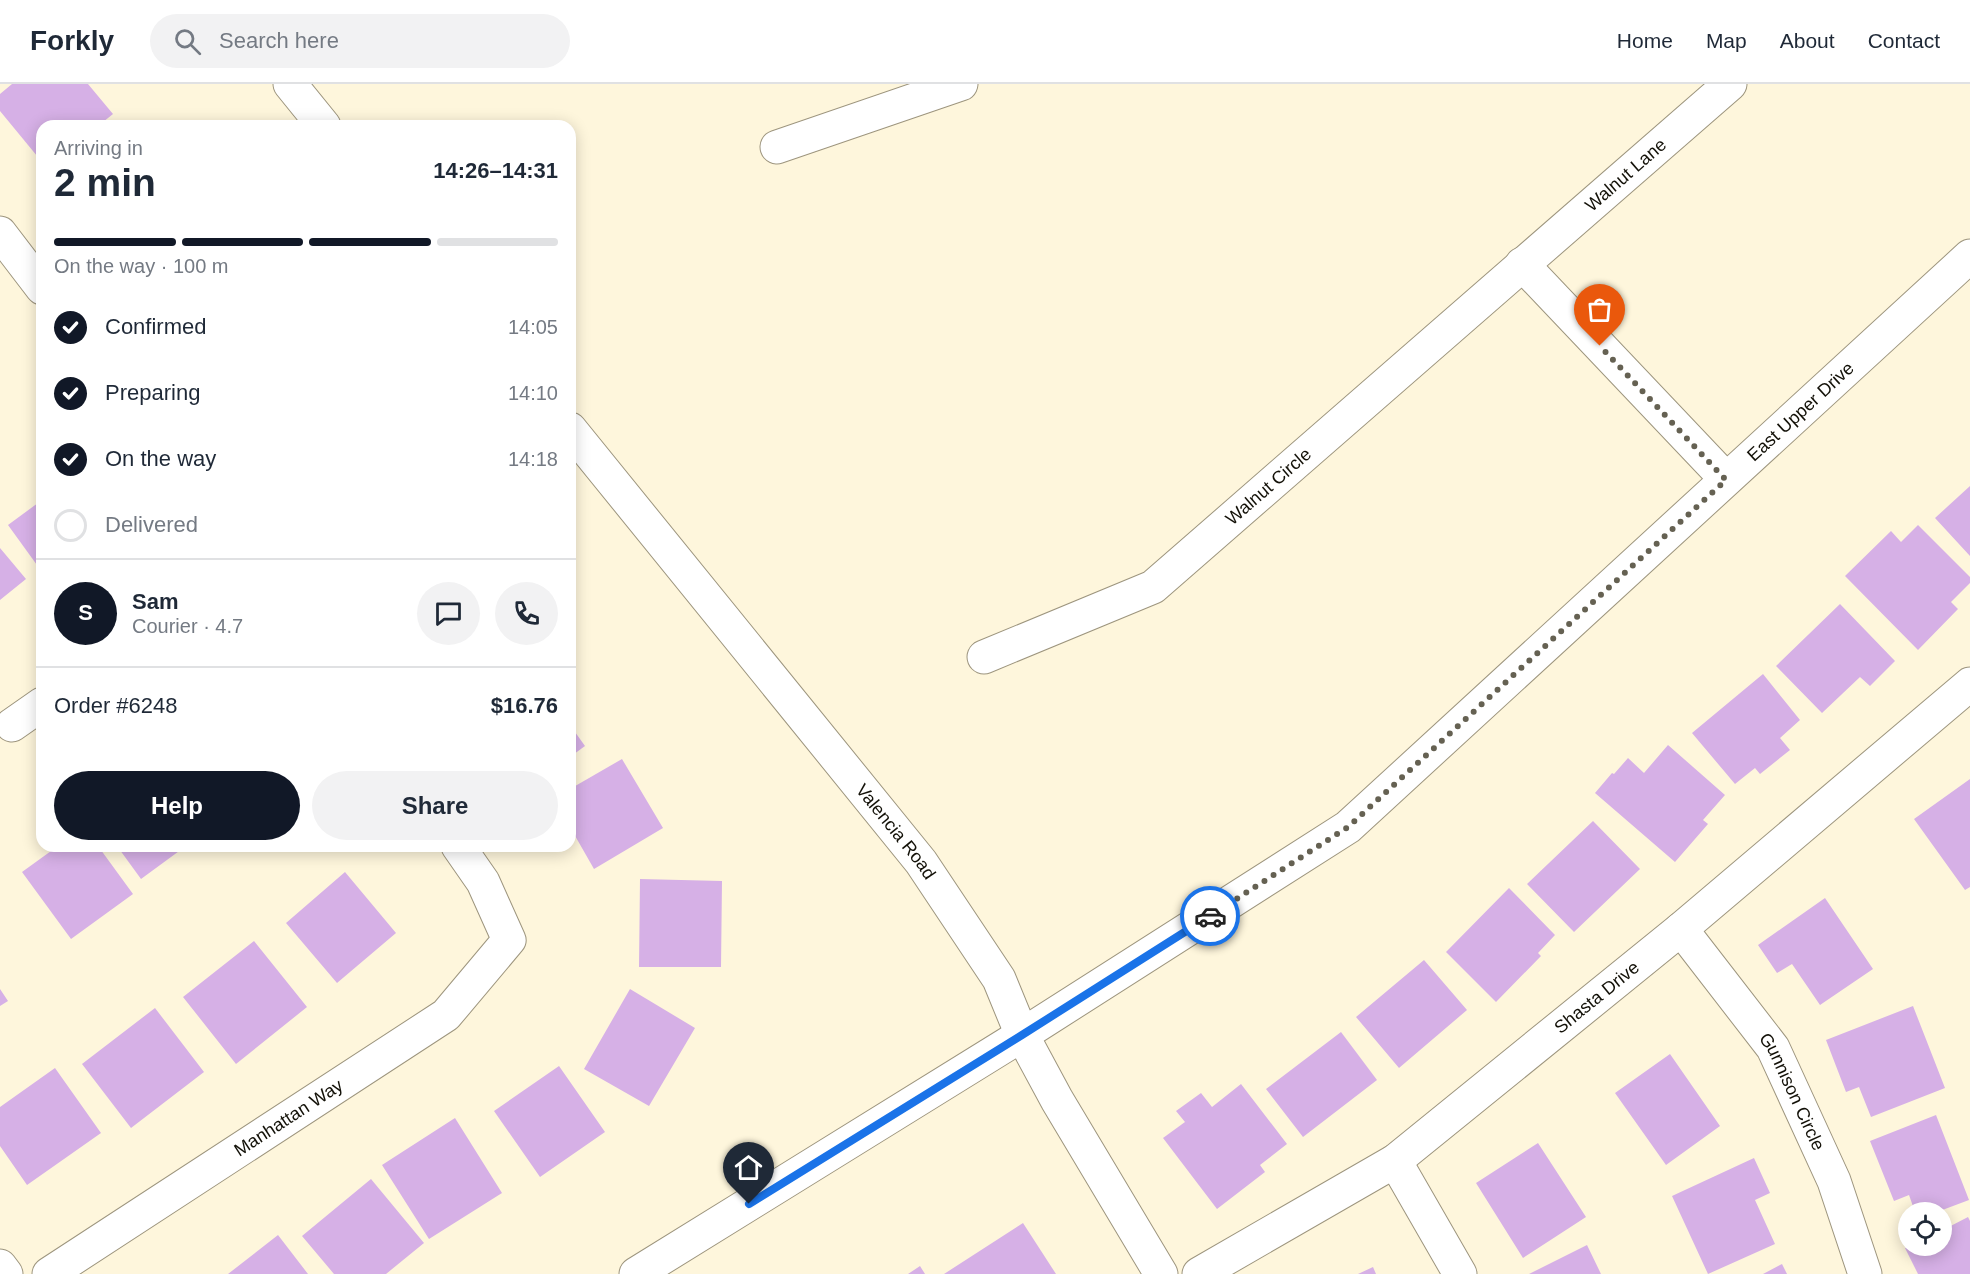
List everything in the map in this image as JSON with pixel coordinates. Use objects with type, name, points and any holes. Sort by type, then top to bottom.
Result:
[{"type":"street","points":[[290,84],[319,120]]},
{"type":"street","points":[[777,147],[961,84]]},
{"type":"street","name":"Walnut Lane","points":[[1522,264],[1730,84]]},
{"type":"street","points":[[0,233],[36,280]]},
{"type":"street","name":"East Upper Drive","points":[[636,1274],[1022,1035],[1348,827],[1970,256]]},
{"type":"street","points":[[1522,264],[1726,480]]},
{"type":"street","name":"Walnut Circle","points":[[984,657],[1153,587],[1522,264]]},
{"type":"street","name":"Valencia Road","points":[[576,436],[921,862],[999,980],[1022,1035],[1057,1100],[1161,1274]]},
{"type":"street","name":"Shasta Drive","points":[[1198,1274],[1395,1161],[1681,929],[1970,684]]},
{"type":"street","points":[[12,725],[36,708]]},
{"type":"street","name":"Manhattan Way","points":[[49,1274],[446,1015],[508,940],[483,882],[462,852]]},
{"type":"street","name":"Gunnison Circle","points":[[1681,929],[1773,1048],[1834,1180],[1866,1274]]},
{"type":"street","points":[[1395,1161],[1460,1274]]},
{"type":"street","points":[[0,1266],[6,1274]]},
{"type":"building","points":[[12,84],[88,84],[113,114],[106,120],[36,120],[36,155],[0,111],[0,94]]},
{"type":"building","points":[[1970,486],[1970,556],[1935,518]]},
{"type":"building","points":[[36,504],[36,564],[8,525]]},
{"type":"building","points":[[1918,525],[1970,577],[1970,583],[1951,602],[1958,609],[1918,650],[1845,576],[1891,531],[1901,542]]},
{"type":"building","points":[[0,548],[26,579],[0,600]]},
{"type":"building","points":[[1840,604],[1895,661],[1870,686],[1860,677],[1822,713],[1776,666]]},
{"type":"building","points":[[1763,674],[1800,720],[1780,738],[1790,750],[1760,774],[1755,768],[1735,784],[1692,733]]},
{"type":"building","points":[[576,733],[585,746],[576,753]]},
{"type":"building","points":[[1668,745],[1725,795],[1703,820],[1708,824],[1675,862],[1595,793],[1628,758],[1644,773]]},
{"type":"building","points":[[622,759],[663,828],[594,869],[576,838],[576,786]]},
{"type":"building","points":[[1970,779],[1970,887],[1965,890],[1914,819]]},
{"type":"building","points":[[1593,821],[1640,869],[1574,932],[1527,884]]},
{"type":"building","points":[[50,852],[102,852],[133,894],[71,939],[22,872]]},
{"type":"building","points":[[121,852],[178,852],[141,879]]},
{"type":"building","points":[[345,872],[396,933],[337,983],[286,923]]},
{"type":"building","points":[[640,879],[722,881],[721,967],[639,967]]},
{"type":"building","points":[[1509,888],[1555,935],[1538,953],[1541,956],[1496,1002],[1446,952]]},
{"type":"building","points":[[1825,898],[1873,969],[1820,1005],[1792,964],[1777,973],[1758,945]]},
{"type":"building","points":[[254,941],[307,1007],[236,1064],[183,997]]},
{"type":"building","points":[[1424,960],[1467,1010],[1399,1068],[1356,1017]]},
{"type":"building","points":[[0,989],[8,1001],[0,1006]]},
{"type":"building","points":[[630,989],[695,1028],[649,1106],[584,1069]]},
{"type":"building","points":[[1913,1006],[1945,1088],[1871,1117],[1859,1087],[1846,1092],[1826,1040]]},
{"type":"building","points":[[155,1008],[204,1072],[131,1128],[82,1064]]},
{"type":"building","points":[[1341,1032],[1377,1080],[1303,1137],[1266,1089]]},
{"type":"building","points":[[1670,1054],[1720,1126],[1666,1165],[1615,1093]]},
{"type":"building","points":[[559,1066],[605,1132],[540,1177],[494,1111]]},
{"type":"building","points":[[55,1068],[101,1133],[27,1185],[0,1146],[0,1107]]},
{"type":"building","points":[[1241,1084],[1287,1144],[1260,1165],[1265,1172],[1217,1209],[1163,1138],[1185,1122],[1176,1111],[1201,1093],[1212,1107]]},
{"type":"building","points":[[1936,1115],[1969,1200],[1952,1206],[1952,1202],[1911,1202],[1909,1195],[1894,1201],[1870,1141]]},
{"type":"building","points":[[455,1118],[502,1193],[429,1239],[382,1165]]},
{"type":"building","points":[[1538,1143],[1586,1217],[1523,1258],[1476,1183]]},
{"type":"building","points":[[1754,1158],[1770,1193],[1755,1200],[1775,1244],[1708,1274],[1672,1196]]},
{"type":"building","points":[[371,1179],[424,1243],[386,1274],[334,1274],[302,1236]]},
{"type":"building","points":[[1968,1217],[1970,1221],[1970,1274],[1918,1274],[1909,1256],[1952,1256],[1952,1225]]},
{"type":"building","points":[[1023,1223],[1056,1274],[944,1274]]},
{"type":"building","points":[[278,1235],[308,1274],[228,1274]]},
{"type":"building","points":[[1587,1245],[1601,1274],[1529,1274]]},
{"type":"building","points":[[1782,1264],[1787,1274],[1763,1274]]},
{"type":"building","points":[[920,1266],[925,1274],[908,1274]]},
{"type":"building","points":[[1373,1267],[1376,1274],[1358,1274]]},
{"type":"way so far","points":[[1210,916],[1348,827],[1726,480],[1600,346]]},
{"type":"route","points":[[749,1204],[1210,916]]}]
